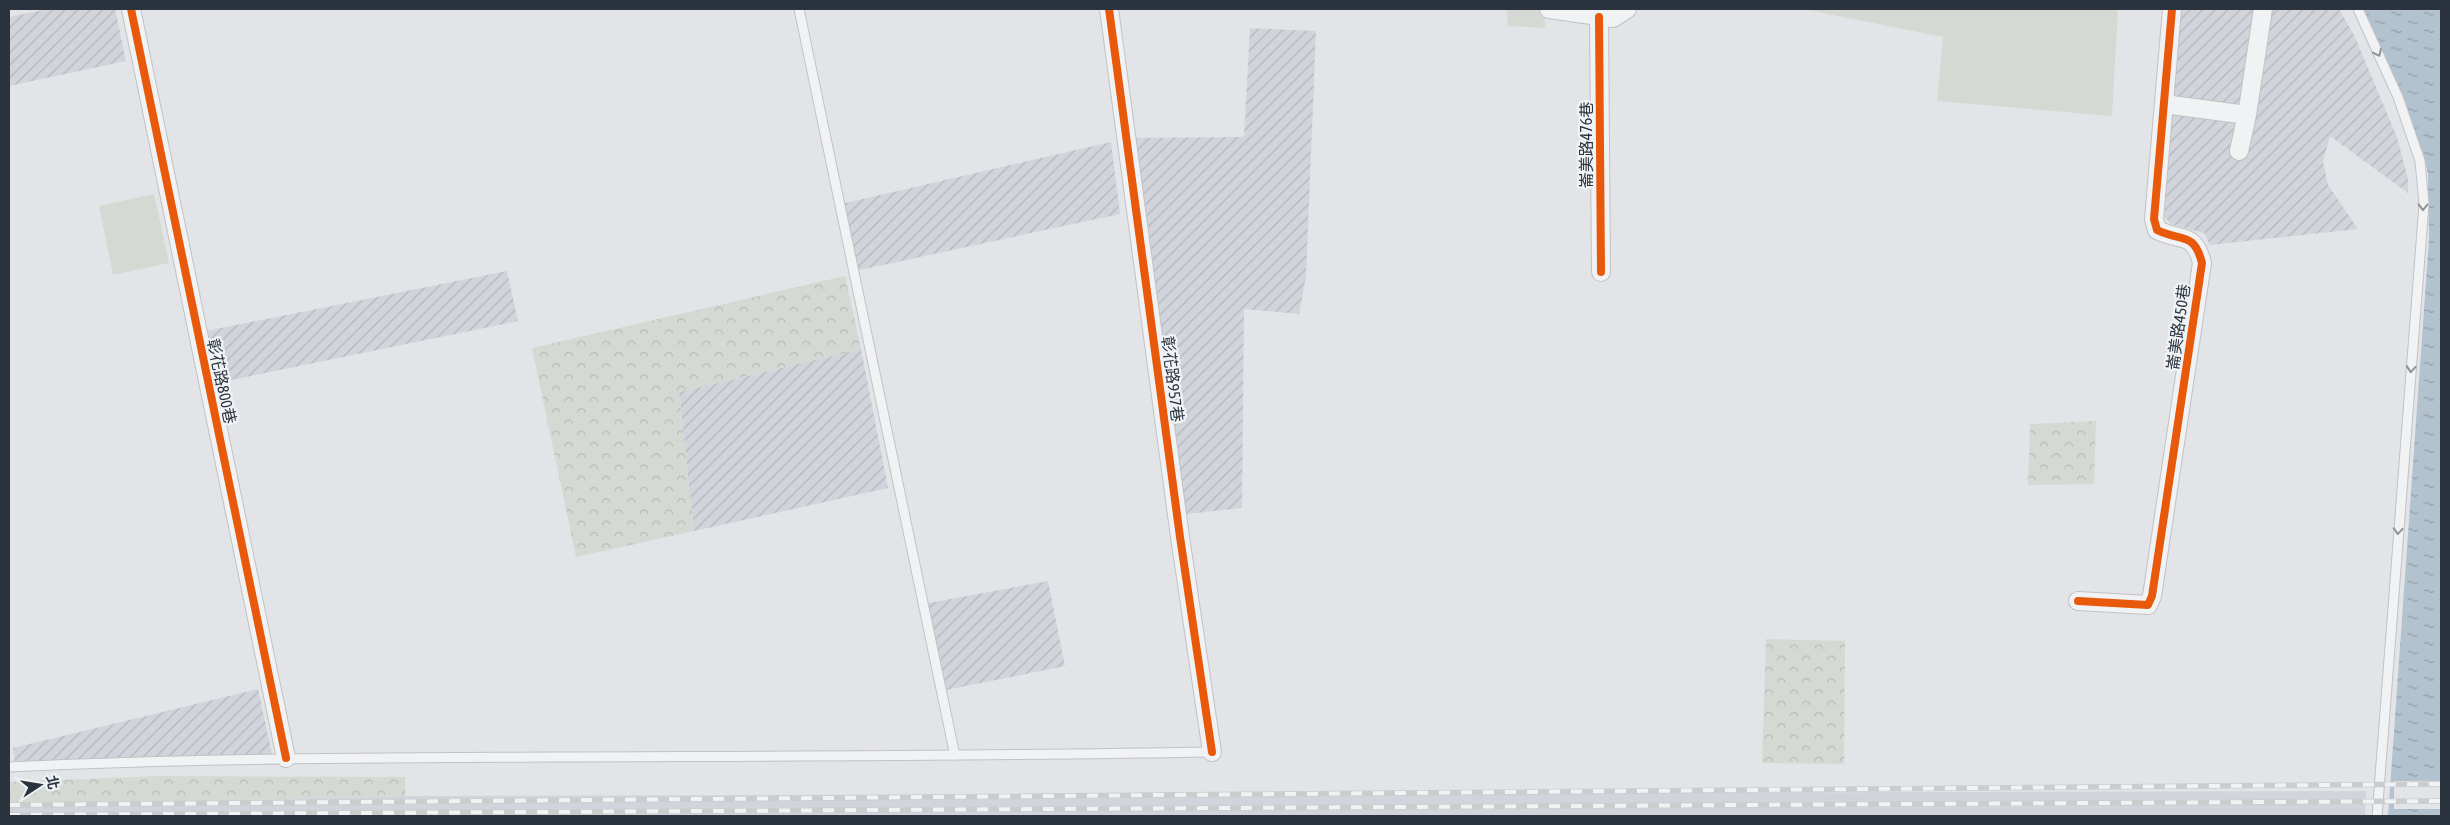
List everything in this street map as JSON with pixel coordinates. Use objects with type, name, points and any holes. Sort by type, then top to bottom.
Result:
[{"type":"street","name":"彰花路800巷","points":[[131,9],[286,758]]},
{"type":"street","name":"彰花路957巷","points":[[1109,9],[1180,537],[1212,752]]},
{"type":"street","points":[[1549,9],[1613,18],[1627,9]]},
{"type":"street","name":"崙美路450巷","points":[[2078,601],[2148,605],[2152,596],[2202,263],[2198,249],[2192,241],[2157,230],[2154,219],[2172,9]]},
{"type":"street","points":[[2239,151],[2247,115],[2263,9]]},
{"type":"street","name":"崙美路476巷","points":[[1599,17],[1601,272]]},
{"type":"street","points":[[2164,104],[2247,115]]},
{"type":"lane","points":[[799,9],[955,756]]},
{"type":"lane","points":[[2358,9],[2398,97],[2420,161],[2424,204],[2377,816]]},
{"type":"lane","points":[[9,767],[112,762],[286,758],[955,756],[1212,752]]},
{"type":"shaded area","points":[[48,9],[115,9],[126,61],[9,86],[9,17]]},
{"type":"shaded area","points":[[2182,9],[2339,9],[2354,35],[2397,137],[2408,179],[2408,193],[2330,136],[2323,162],[2328,185],[2358,229],[2210,245],[2204,233],[2171,224],[2164,216],[2162,200]]},
{"type":"shaded area","points":[[1250,28],[1316,31],[1306,276],[1299,314],[1244,309],[1242,508],[1178,515],[1128,138],[1244,137]]},
{"type":"shaded area","points":[[1111,142],[1120,214],[855,271],[841,204]]},
{"type":"shaded area","points":[[507,271],[518,321],[212,384],[201,332]]},
{"type":"shaded area","points":[[861,349],[888,488],[694,531],[679,392]]},
{"type":"shaded area","points":[[1048,581],[1065,666],[941,691],[924,604]]},
{"type":"shaded area","points":[[258,689],[273,759],[15,766],[13,748]]},
{"type":"shaded area","points":[[2366,791],[2365,816],[9,816],[9,806],[405,796]]},
{"type":"green space","points":[[1507,9],[1544,9],[1545,28],[1508,26]]},
{"type":"green space","points":[[1803,9],[2118,9],[2112,116],[1937,101],[1943,37]]},
{"type":"green space","points":[[154,194],[169,263],[113,275],[99,206]]},
{"type":"green space","points":[[845,276],[861,349],[679,392],[694,531],[576,557],[532,348]]},
{"type":"green space","points":[[2096,421],[2094,484],[2028,485],[2030,424]]},
{"type":"green space","points":[[1766,639],[1845,641],[1844,764],[1762,763]]},
{"type":"green space","points":[[159,776],[405,777],[405,796],[9,806],[9,782]]},
{"type":"water","points":[[2361,9],[2441,9],[2441,816],[2388,816],[2429,239],[2428,174],[2424,155]]},
{"type":"pier","points":[[2394,781],[2441,781],[2441,809],[2394,809]]},
{"type":"railway","points":[[9,805],[2441,784]]},
{"type":"railway","points":[[9,815],[2441,801]]},
{"type":"cycle path","points":[[131,9],[286,758]]},
{"type":"cycle path","points":[[1109,9],[1180,537],[1212,752]]},
{"type":"cycle path","points":[[2078,601],[2148,605],[2152,596],[2202,263],[2199,253],[2191,242],[2157,230],[2154,219],[2172,9]]},
{"type":"cycle path","points":[[1599,17],[1601,272]]}]
